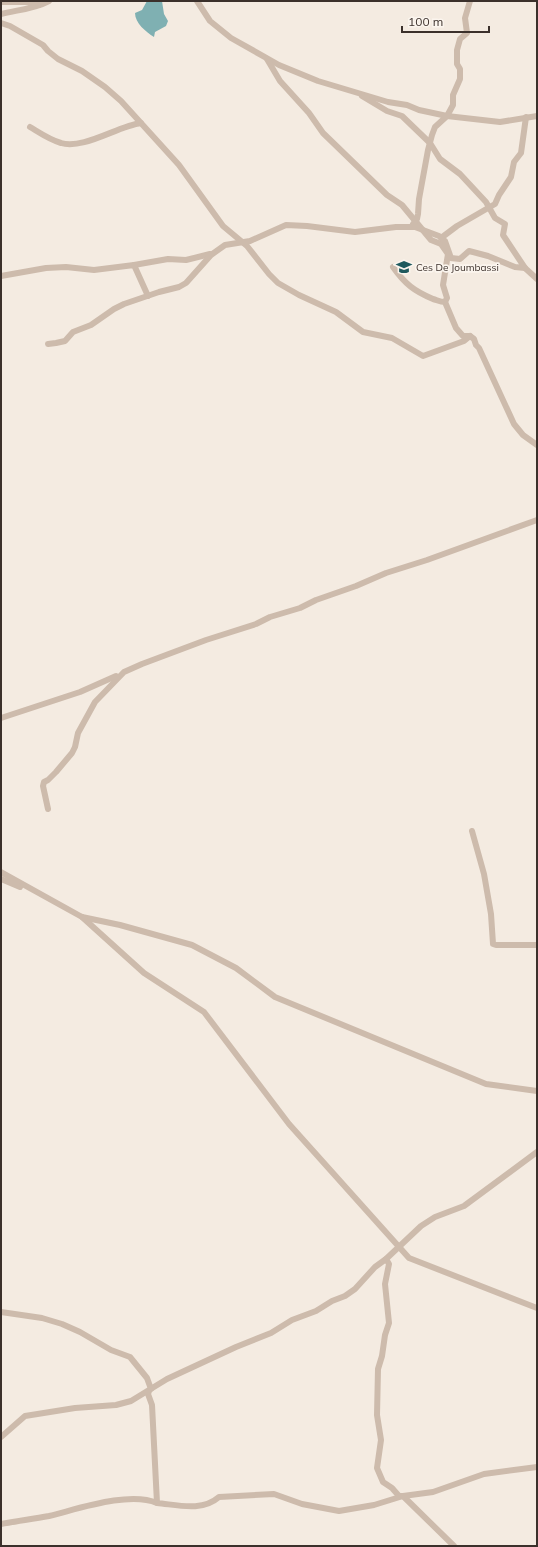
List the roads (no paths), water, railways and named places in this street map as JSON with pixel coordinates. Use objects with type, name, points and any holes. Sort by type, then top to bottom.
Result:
[{"type":"street","points":[[1,14],[39,5],[49,1]]},
{"type":"street","points":[[197,1],[205,15],[215,26],[231,38],[267,59],[318,81],[359,94],[447,116],[500,122],[537,116]]},
{"type":"street","points":[[413,224],[418,214],[419,199],[430,143],[435,127],[447,116],[453,105],[453,95],[460,79],[460,69],[457,64],[456,50],[460,39],[466,33],[466,18],[470,1]]},
{"type":"street","points":[[1,2],[29,2],[39,5]]},
{"type":"street","points":[[1,23],[10,26],[43,45],[58,59],[82,71],[105,87],[121,101],[179,165],[223,226],[242,242],[274,279],[287,289],[336,312],[363,332],[392,338],[421,356],[428,356],[440,349],[464,341],[470,336]]},
{"type":"street","points":[[267,59],[280,81],[309,113],[323,133],[387,195],[402,206],[413,224],[445,241],[452,258],[460,259],[469,251],[488,256],[515,267],[525,268]]},
{"type":"street","points":[[359,94],[387,112],[402,116],[430,143],[440,159],[460,174],[486,202],[495,218],[504,224],[503,235],[525,268],[536,278]]},
{"type":"street","points":[[441,238],[457,226],[495,204],[511,177],[514,162],[521,153],[526,118]]},
{"type":"street","points":[[30,127],[53,140],[68,144],[99,138],[131,125],[141,123]]},
{"type":"street","points":[[48,344],[56,344],[65,341],[73,332],[92,325],[114,309],[186,284],[211,255],[225,245],[250,240],[286,224],[355,232],[413,224]]},
{"type":"street","points":[[424,231],[431,240],[441,244],[448,254],[443,286],[447,298],[445,302],[456,328],[463,336],[470,336],[474,339],[499,395],[517,429],[522,435],[537,445]]},
{"type":"street","points":[[1,276],[46,268],[66,267],[94,270],[134,266],[168,259],[186,260],[216,252]]},
{"type":"street","points":[[134,266],[148,296]]},
{"type":"street","points":[[394,267],[405,282],[416,292],[438,301],[445,302]]},
{"type":"street","points":[[1,718],[95,686],[142,664],[206,640],[256,624],[270,617],[300,608],[316,600],[356,586],[386,573],[427,560],[537,520]]},
{"type":"street","points":[[48,808],[44,782],[56,772],[72,753],[78,733],[95,702],[124,672]]},
{"type":"street","points":[[472,831],[484,874],[491,914],[493,944],[537,945]]},
{"type":"street","points":[[1,872],[82,918],[144,973],[204,1012],[289,1124],[409,1258],[537,1308]]},
{"type":"street","points":[[1,879],[50,899]]},
{"type":"street","points":[[82,918],[120,926],[192,945],[236,968],[275,997],[486,1084],[537,1091]]},
{"type":"street","points":[[1,1437],[25,1416],[75,1408],[116,1405],[130,1401],[192,1367],[271,1332],[292,1320],[309,1314],[332,1301],[345,1296],[355,1289],[375,1267],[429,1221],[435,1217],[464,1206],[537,1152]]},
{"type":"street","points":[[386,1259],[389,1264],[385,1284],[389,1323],[378,1369],[377,1415],[381,1440],[377,1468],[383,1482],[392,1488],[399,1496],[403,1496],[454,1546]]},
{"type":"street","points":[[1,1312],[42,1318],[62,1324],[80,1332],[111,1350],[130,1357],[147,1378],[150,1390],[148,1394],[152,1405],[157,1503]]},
{"type":"street","points":[[1,1524],[47,1516],[98,1503],[133,1498],[182,1507],[203,1506],[219,1497],[241,1494],[274,1494],[302,1504],[340,1511],[374,1506],[403,1496],[438,1490],[484,1474],[537,1467]]},
{"type":"water","points":[[147,1],[162,1],[164,14],[168,21],[166,26],[155,32],[154,37],[142,27],[135,17],[135,13],[142,10]]},
{"type":"place","name":"Ces De Joumbassi","points":[[404,267]]}]
